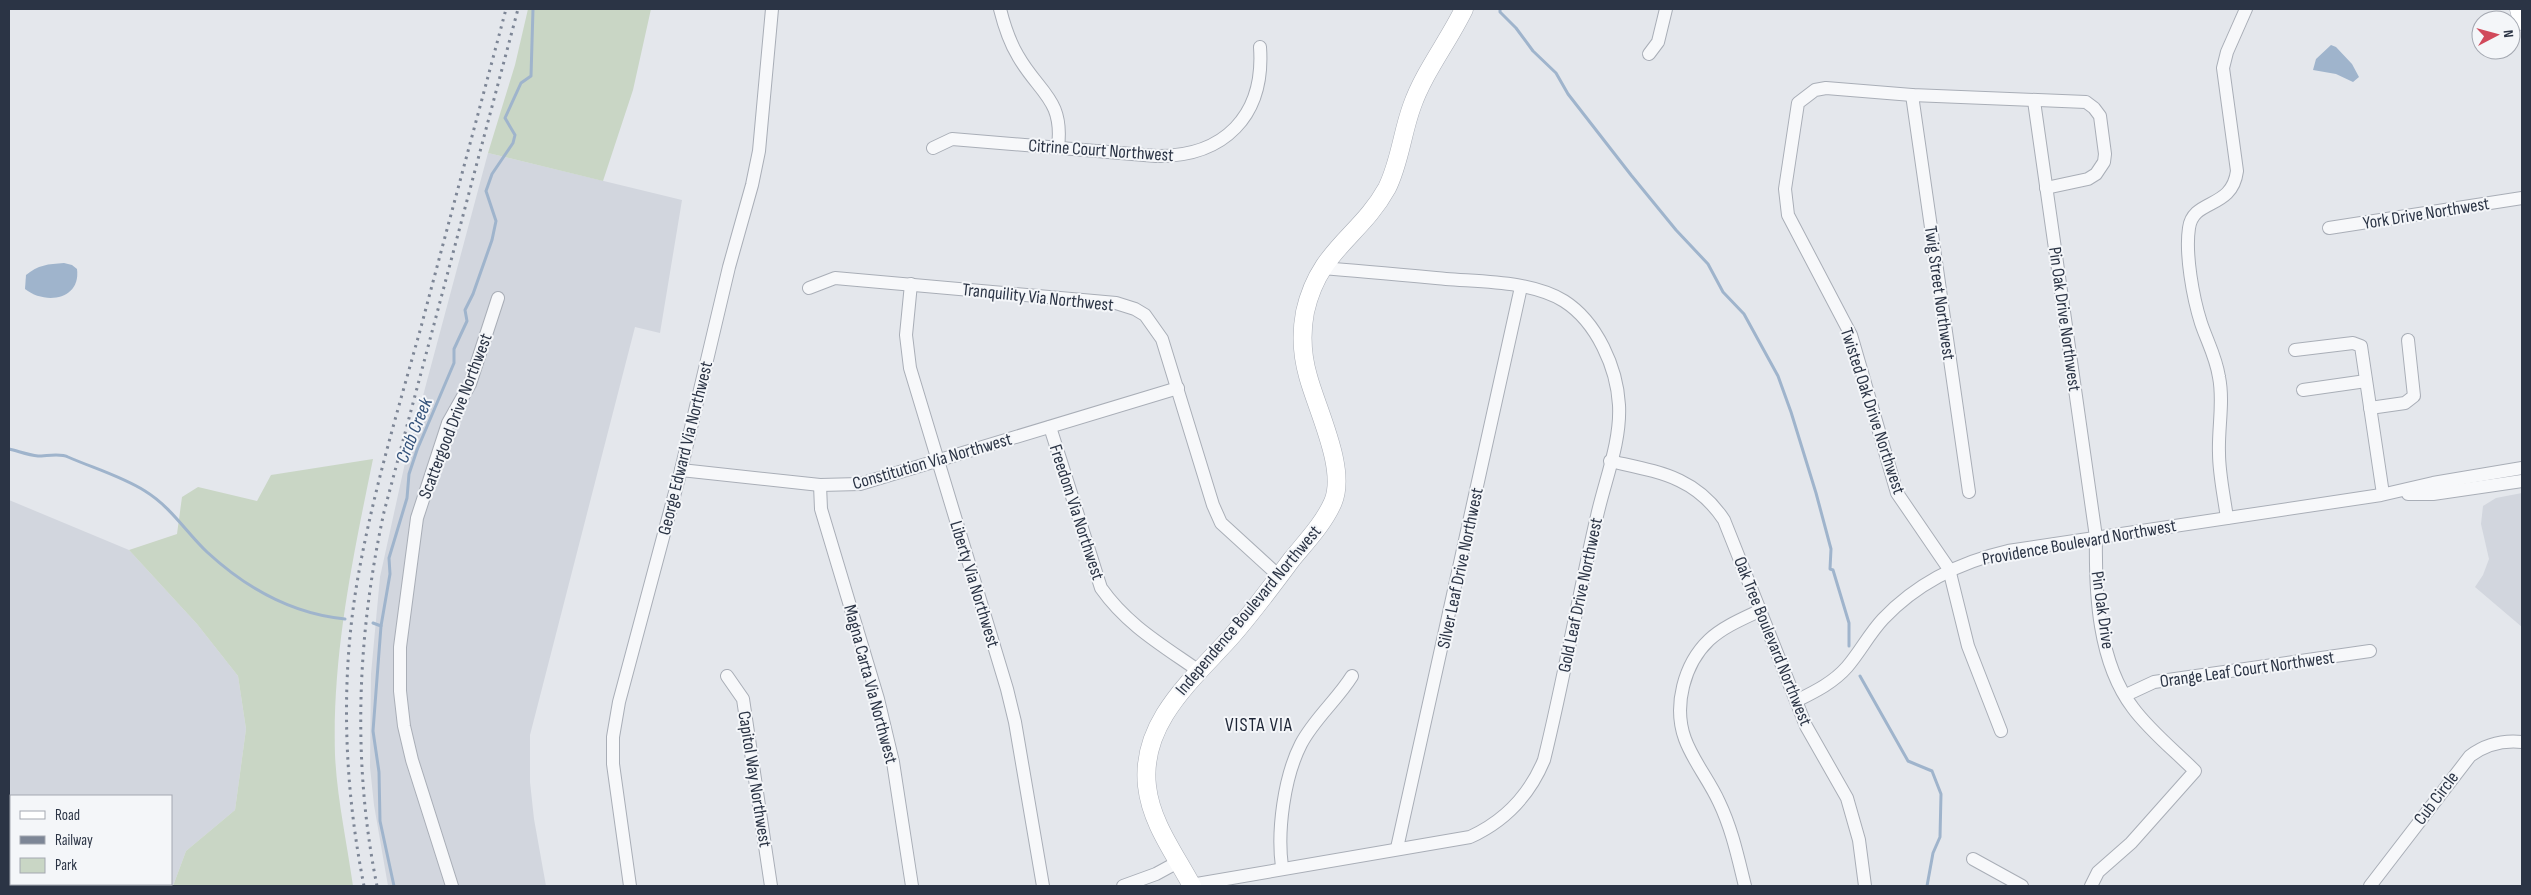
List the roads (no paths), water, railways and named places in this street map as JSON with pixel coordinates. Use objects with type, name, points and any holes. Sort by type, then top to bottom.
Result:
[{"type":"street","name":"George Edward Via Northwest","points":[[630,886],[616,796],[613,737],[619,702],[681,470],[759,151],[772,9]]},
{"type":"street","points":[[1000,9],[1017,55],[1059,115],[1058,147]]},
{"type":"street","name":"Independence Boulevard Northwest","points":[[1191,886],[1158,825],[1151,806],[1147,786],[1150,750],[1168,707],[1233,635],[1324,518],[1334,501],[1337,483],[1336,467],[1308,376],[1302,335],[1310,294],[1322,268],[1334,250],[1365,218],[1386,189],[1394,172],[1412,105],[1464,9]]},
{"type":"street","points":[[1648,54],[1658,42],[1666,9]]},
{"type":"street","points":[[2227,518],[2219,455],[2220,378],[2215,358],[2197,310],[2188,244],[2189,226],[2194,215],[2230,192],[2236,183],[2237,171],[2224,68],[2227,52],[2246,9]]},
{"type":"street","points":[[2518,9],[2522,22]]},
{"type":"street","name":"Citrine Court Northwest","points":[[933,148],[952,140],[1175,156],[1209,147],[1240,125],[1250,109],[1262,69],[1260,48]]},
{"type":"street","name":"Twisted Oak Drive Northwest","points":[[1949,570],[1896,493],[1851,335],[1794,229],[1785,201],[1798,103],[1815,90],[1826,88],[1912,95],[2034,101],[2078,100],[2094,108],[2100,116],[2105,154],[2102,165],[2092,178],[2046,188]]},
{"type":"street","name":"Twig Street Northwest","points":[[1912,95],[1969,492]]},
{"type":"street","name":"Pin Oak Drive Northwest","points":[[2034,101],[2096,538]]},
{"type":"street","name":"York Drive Northwest","points":[[2329,228],[2522,198]]},
{"type":"street","name":"Gold Leaf Drive Northwest","points":[[1191,886],[1282,868],[1470,837],[1488,829],[1519,802],[1535,782],[1544,760],[1617,436],[1619,407],[1616,379],[1606,355],[1583,319],[1564,302],[1543,292],[1521,287],[1322,268]]},
{"type":"street","name":"Tranquility Via Northwest","points":[[809,288],[835,278],[911,284],[1116,303],[1134,309],[1144,315],[1162,339],[1213,505],[1221,523],[1279,576]]},
{"type":"street","name":"Liberty Via Northwest","points":[[911,284],[907,318],[907,351],[914,384],[1015,722],[1043,886]]},
{"type":"street","name":"Silver Leaf Drive Northwest","points":[[1397,848],[1521,287]]},
{"type":"street","name":"Scattergood Drive Northwest","points":[[452,886],[412,760],[406,734],[400,691],[400,648],[417,518],[448,423],[470,384],[498,298]]},
{"type":"street","points":[[2370,408],[2405,403],[2414,396],[2408,340]]},
{"type":"street","points":[[2295,350],[2357,344],[2363,350],[2383,494]]},
{"type":"street","points":[[2303,390],[2366,381]]},
{"type":"street","name":"Constitution Via Northwest","points":[[681,470],[820,485],[860,484],[1178,388]]},
{"type":"street","name":"Freedom Via Northwest","points":[[1050,427],[1101,588],[1116,609],[1133,625],[1199,671]]},
{"type":"street","name":"Oak Tree Boulevard Northwest","points":[[1610,461],[1666,474],[1699,491],[1713,504],[1724,520],[1758,611],[1806,726],[1847,798],[1854,818],[1866,886]]},
{"type":"street","name":"Providence Boulevard Northwest","points":[[1796,701],[1838,676],[1894,608],[1915,591],[1949,570],[1973,559],[2008,551],[2383,494],[2433,483],[2522,468]]},
{"type":"street","name":"Providence Boulevard Northwest","points":[[2383,494],[2433,494],[2522,480]]},
{"type":"street","name":"Magna Carta Via Northwest","points":[[820,485],[821,509],[878,699],[891,753],[912,886]]},
{"type":"street","name":"Pin Oak Drive","points":[[2092,886],[2098,872],[2131,843],[2195,771],[2133,708],[2118,681],[2106,646],[2096,563],[2096,538]]},
{"type":"street","points":[[1949,570],[1968,646],[2001,731]]},
{"type":"street","points":[[1745,886],[1720,802],[1685,738],[1680,706],[1686,677],[1702,648],[1717,634],[1758,611]]},
{"type":"street","name":"Orange Leaf Court Northwest","points":[[2126,695],[2154,682],[2370,651]]},
{"type":"street","name":"Capitol Way Northwest","points":[[727,676],[743,699],[772,886]]},
{"type":"street","points":[[1282,868],[1280,831],[1292,768],[1302,743],[1352,676]]},
{"type":"street","name":"Cub Circle","points":[[2370,886],[2470,756],[2478,750],[2498,742],[2522,742]]},
{"type":"street","points":[[1973,859],[2022,886]]},
{"type":"street","points":[[1123,886],[1156,874],[1178,862]]},
{"type":"water","points":[[2331,45],[2336,47],[2352,64],[2359,77],[2353,82],[2336,74],[2313,70],[2316,59]]},
{"type":"water","points":[[64,263],[72,265],[77,269],[77,279],[68,293],[60,297],[51,298],[33,294],[25,289],[26,275],[30,272],[44,266]]},
{"type":"waterway","name":"Crab Creek","points":[[394,886],[380,821],[379,772],[373,731],[381,626],[390,574],[389,558],[407,498],[409,474],[417,450],[454,363],[454,349],[467,321],[465,310],[473,294],[492,240],[496,221],[486,191],[492,174],[513,143],[515,135],[505,118],[521,83],[531,76],[533,9]]},
{"type":"waterway","points":[[1500,9],[1500,12],[1516,28],[1533,51],[1556,73],[1568,94],[1631,175],[1676,230],[1708,264],[1723,292],[1744,314],[1778,376],[1816,493],[1831,549],[1830,569],[1833,570],[1849,623],[1849,646]]},
{"type":"waterway","points":[[9,449],[38,456],[65,456],[136,486],[163,504],[207,552],[254,588],[288,605],[325,616],[345,619]]},
{"type":"waterway","points":[[373,623],[381,626]]},
{"type":"waterway","points":[[1860,676],[1908,761],[1932,771],[1941,794],[1940,837],[1933,853],[1927,886]]},
{"type":"railway","points":[[364,886],[352,809],[347,732],[349,654],[352,615],[358,577],[386,451],[506,9]]},
{"type":"railway","points":[[377,886],[369,839],[361,746],[363,652],[375,559],[384,512],[518,9]]},
{"type":"district","name":"VISTA VIA","points":[[1259,724]]}]
